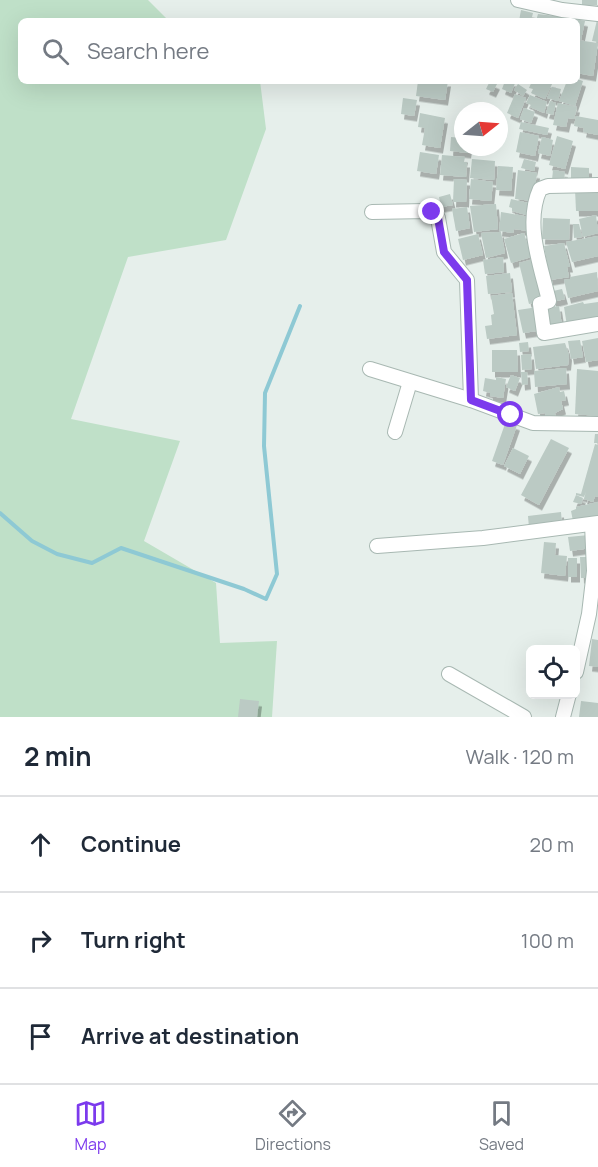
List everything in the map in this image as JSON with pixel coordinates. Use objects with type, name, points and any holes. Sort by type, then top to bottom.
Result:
[{"type":"street","points":[[518,0],[562,10],[598,14]]},
{"type":"street","points":[[598,185],[548,186],[540,189],[536,198],[532,224],[549,302],[540,304],[544,333],[598,324]]},
{"type":"street","points":[[372,212],[432,212],[438,218],[444,252],[467,280],[471,400]]},
{"type":"street","points":[[370,369],[471,400],[533,423],[598,424]]},
{"type":"street","points":[[395,432],[410,382]]},
{"type":"street","points":[[377,546],[483,538],[595,523],[594,571],[589,614],[580,654]]},
{"type":"street","points":[[449,674],[524,717]]},
{"type":"street","points":[[563,717],[568,699]]},
{"type":"green space","points":[[0,0],[148,0],[166,18],[18,18],[18,84],[260,84],[266,129],[226,240],[128,257],[71,419],[180,441],[144,541],[216,583],[220,643],[277,641],[272,717],[0,717]]},
{"type":"building","points":[[582,0],[597,0],[597,5],[582,6]]},
{"type":"building","points":[[521,10],[533,13],[532,18],[520,18]]},
{"type":"building","points":[[538,14],[564,17],[564,18],[537,18]]},
{"type":"building","points":[[580,20],[585,21],[580,40]]},
{"type":"building","points":[[598,20],[598,42],[592,41]]},
{"type":"building","points":[[580,40],[598,43],[593,76],[580,74]]},
{"type":"building","points":[[580,80],[583,81],[575,106],[559,101],[566,84],[580,84]]},
{"type":"building","points":[[418,84],[448,84],[445,100],[416,96]]},
{"type":"building","points":[[488,84],[497,84],[493,92],[486,89]]},
{"type":"building","points":[[504,84],[515,84],[511,93],[502,89]]},
{"type":"building","points":[[518,84],[527,90],[523,96],[514,90]]},
{"type":"building","points":[[531,84],[552,84],[545,99],[531,93],[533,89],[529,88]]},
{"type":"building","points":[[552,87],[561,89],[558,101],[547,98]]},
{"type":"building","points":[[515,94],[526,98],[518,118],[508,113]]},
{"type":"building","points":[[530,95],[547,102],[544,113],[526,103]]},
{"type":"building","points":[[403,98],[417,100],[414,116],[401,114]]},
{"type":"building","points":[[550,101],[556,103],[553,115],[546,113]]},
{"type":"building","points":[[558,103],[577,107],[574,119],[568,118],[566,127],[553,125]]},
{"type":"building","points":[[524,108],[535,112],[531,123],[520,119]]},
{"type":"building","points":[[420,113],[445,118],[440,148],[422,145],[425,128],[418,127]]},
{"type":"building","points":[[576,116],[598,120],[598,135],[583,132],[584,128],[574,126]]},
{"type":"building","points":[[521,122],[549,128],[547,135],[519,129]]},
{"type":"building","points":[[520,132],[539,136],[535,156],[516,152]]},
{"type":"building","points":[[557,136],[573,141],[565,169],[549,165]]},
{"type":"building","points":[[451,137],[454,137],[454,151],[450,151]]},
{"type":"building","points":[[542,137],[553,140],[550,156],[538,153]]},
{"type":"building","points":[[420,152],[439,155],[436,174],[417,171]]},
{"type":"building","points":[[442,155],[465,157],[466,177],[440,175]]},
{"type":"building","points":[[472,159],[495,161],[494,180],[470,178]]},
{"type":"building","points":[[524,159],[536,162],[534,171],[521,168]]},
{"type":"building","points":[[498,166],[513,167],[511,191],[496,190]]},
{"type":"building","points":[[571,167],[589,168],[589,181],[571,180]]},
{"type":"building","points":[[518,170],[537,173],[533,201],[515,199]]},
{"type":"building","points":[[553,170],[565,172],[564,181],[552,180]]},
{"type":"building","points":[[454,179],[467,180],[466,202],[453,202]]},
{"type":"building","points":[[471,179],[493,182],[491,201],[469,199]]},
{"type":"building","points":[[575,189],[598,189],[598,211],[576,211]]},
{"type":"building","points":[[450,194],[453,205],[441,207],[439,197]]},
{"type":"building","points":[[511,199],[533,204],[530,216],[512,211],[509,207]]},
{"type":"building","points":[[496,204],[498,229],[474,232],[470,206]]},
{"type":"building","points":[[467,207],[470,228],[456,231],[452,209]]},
{"type":"building","points":[[501,212],[530,217],[528,231],[514,229],[513,233],[499,231]]},
{"type":"building","points":[[596,215],[598,233],[583,237],[579,219]]},
{"type":"building","points":[[543,218],[570,219],[569,240],[542,239]]},
{"type":"building","points":[[573,224],[579,224],[582,237],[574,238]]},
{"type":"building","points":[[501,232],[505,253],[486,258],[481,233]]},
{"type":"building","points":[[524,233],[531,257],[511,263],[504,239]]},
{"type":"building","points":[[478,234],[483,255],[463,260],[458,239]]},
{"type":"building","points":[[598,236],[598,256],[572,262],[566,242]]},
{"type":"building","points":[[564,243],[570,267],[567,267],[569,277],[550,280],[544,246]]},
{"type":"building","points":[[503,257],[504,272],[485,274],[483,260]]},
{"type":"building","points":[[537,258],[548,299],[529,304],[519,263]]},
{"type":"building","points":[[597,272],[598,291],[568,298],[564,280]]},
{"type":"building","points":[[510,273],[512,292],[488,294],[486,276]]},
{"type":"building","points":[[562,289],[565,299],[553,302],[553,291]]},
{"type":"building","points":[[512,293],[517,335],[487,339],[485,326],[492,325],[491,315],[494,314],[491,296]]},
{"type":"building","points":[[583,302],[584,304],[598,302],[598,321],[567,326],[564,307]]},
{"type":"building","points":[[559,306],[562,326],[545,329],[543,308]]},
{"type":"building","points":[[538,307],[543,330],[523,333],[518,310]]},
{"type":"building","points":[[598,338],[598,360],[586,362],[582,341]]},
{"type":"building","points":[[580,340],[583,357],[571,359],[568,341]]},
{"type":"building","points":[[528,342],[529,351],[520,352],[519,343]]},
{"type":"building","points":[[565,343],[569,355],[568,365],[536,369],[533,347]]},
{"type":"building","points":[[492,350],[517,350],[518,372],[492,372]]},
{"type":"building","points":[[531,354],[532,369],[522,370],[521,355]]},
{"type":"building","points":[[566,368],[567,384],[535,387],[534,371]]},
{"type":"building","points":[[577,369],[598,371],[598,416],[575,414]]},
{"type":"building","points":[[521,372],[527,372],[528,384],[522,385]]},
{"type":"building","points":[[511,375],[520,378],[515,391],[506,387]]},
{"type":"building","points":[[496,377],[506,379],[503,398],[490,396],[490,393],[483,391],[485,378],[496,380]]},
{"type":"building","points":[[559,387],[560,392],[564,391],[566,400],[561,401],[563,409],[555,413],[556,420],[547,422],[545,413],[538,414],[534,394]]},
{"type":"building","points":[[506,421],[517,425],[503,465],[492,461]]},
{"type":"building","points":[[595,434],[598,434],[598,443],[594,443]]},
{"type":"building","points":[[551,439],[569,448],[539,505],[521,495]]},
{"type":"building","points":[[595,444],[598,445],[598,497],[595,496],[593,502],[584,499],[586,492],[584,497],[576,493],[581,494]]},
{"type":"building","points":[[513,448],[529,456],[520,474],[504,466]]},
{"type":"building","points":[[576,495],[583,498],[581,504],[573,502]]},
{"type":"building","points":[[598,502],[598,515],[573,521],[571,511],[576,507]]},
{"type":"building","points":[[561,512],[562,524],[529,528],[528,516]]},
{"type":"building","points":[[589,535],[591,548],[570,551],[568,537]]},
{"type":"building","points":[[544,542],[556,543],[555,555],[567,556],[565,576],[541,573]]},
{"type":"building","points":[[580,557],[589,557],[590,578],[581,578]]},
{"type":"building","points":[[568,558],[577,558],[577,577],[568,577]]},
{"type":"building","points":[[592,639],[598,640],[598,667],[589,666]]},
{"type":"building","points":[[240,699],[259,701],[257,717],[238,717]]},
{"type":"building","points":[[581,701],[598,703],[598,717],[579,717]]},
{"type":"waterway","points":[[0,513],[32,541],[57,554],[92,563],[121,548],[244,589],[266,599],[277,574],[264,446],[265,393],[300,306]]},
{"type":"route","points":[[432,212],[438,218],[444,252],[467,280],[471,400],[511,415]]}]
